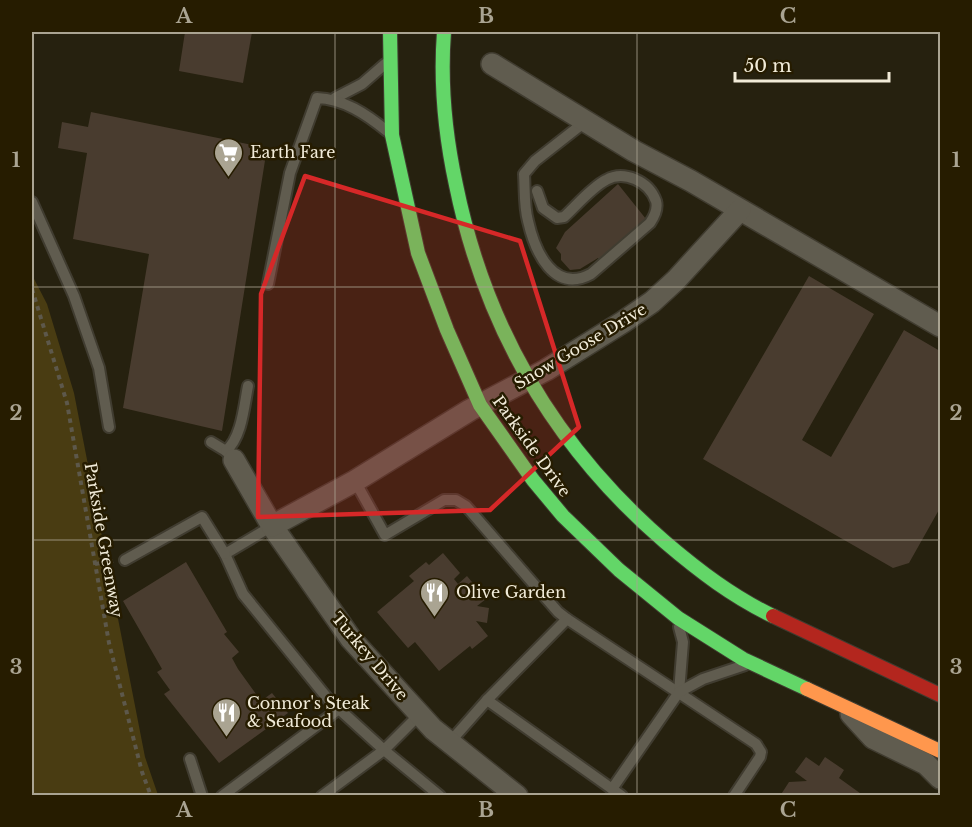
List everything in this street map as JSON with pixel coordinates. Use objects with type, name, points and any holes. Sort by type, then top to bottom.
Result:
[{"type":"street","name":"Parkside Drive","points":[[390,32],[392,135],[418,253],[447,330],[480,405],[533,480],[563,516],[619,570],[678,618],[752,663],[940,751]]},
{"type":"street","name":"Parkside Drive","points":[[444,32],[441,70],[452,170],[468,241],[496,315],[528,379],[549,414],[586,462],[641,521],[734,596],[940,695]]},
{"type":"street","points":[[492,64],[634,151],[940,326]]},
{"type":"street","name":"Snow Goose Drive","points":[[272,526],[355,481],[480,405],[556,364],[652,302],[676,280],[740,210]]},
{"type":"street","name":"Turkey Drive","points":[[230,456],[272,526],[351,639],[433,729],[517,795]]},
{"type":"street","points":[[845,707],[873,738],[926,764],[940,778]]},
{"type":"lane","points":[[334,98],[362,84],[389,59]]},
{"type":"lane","points":[[268,284],[290,173],[317,98],[334,98],[364,113],[392,135]]},
{"type":"lane","points":[[537,190],[543,208],[557,218],[564,217],[604,180],[625,175],[637,179],[657,202],[655,214],[650,223],[591,274],[582,279],[570,280],[550,270],[536,246],[527,219],[524,174],[535,161],[586,121]]},
{"type":"lane","points":[[32,202],[74,296],[99,368],[109,427]]},
{"type":"lane","points":[[211,442],[230,456],[248,386]]},
{"type":"lane","points":[[355,481],[385,535],[444,500],[456,500],[466,506],[558,612],[756,744],[761,752],[759,757],[734,795]]},
{"type":"lane","points":[[125,560],[202,517],[225,554],[243,594],[328,699],[384,750],[440,795]]},
{"type":"lane","points":[[225,554],[272,526]]},
{"type":"lane","points":[[678,618],[683,642],[679,692]]},
{"type":"lane","points":[[450,742],[487,700],[567,619]]},
{"type":"lane","points":[[612,789],[679,692],[703,679],[752,663]]},
{"type":"lane","points":[[487,700],[622,795]]},
{"type":"lane","points":[[222,795],[339,709]]},
{"type":"lane","points":[[322,795],[384,750],[420,714]]},
{"type":"lane","points":[[190,759],[202,795]]},
{"type":"path","name":"Parkside Greenway","points":[[32,289],[67,403],[110,643],[142,772],[152,795]]},
{"type":"highlighted area","points":[[305,176],[520,241],[579,427],[490,510],[258,517],[261,294]]},
{"type":"shaded area","points":[[32,275],[47,304],[74,393],[145,757],[158,795],[32,795]]},
{"type":"building","points":[[185,32],[252,32],[243,83],[179,71]]},
{"type":"building","points":[[91,112],[267,148],[222,431],[123,408],[149,254],[73,239],[87,153],[58,148],[62,122],[88,127]]},
{"type":"building","points":[[618,184],[646,219],[600,260],[598,258],[580,269],[570,270],[561,260],[561,254],[556,248],[565,232]]},
{"type":"building","points":[[809,276],[874,314],[802,440],[831,457],[904,330],[940,351],[940,508],[909,563],[893,568],[703,459]]},
{"type":"building","name":"Olive Garden","points":[[443,553],[460,573],[454,579],[458,584],[467,576],[486,599],[477,606],[489,608],[487,623],[476,621],[488,636],[472,649],[470,646],[439,671],[415,642],[408,648],[377,612],[414,581],[409,576],[426,562],[429,565]]},
{"type":"building","points":[[186,562],[227,632],[224,634],[239,652],[232,658],[238,669],[261,701],[272,693],[288,713],[219,763],[164,694],[170,690],[157,672],[162,669],[123,601]]},
{"type":"building","points":[[806,757],[819,766],[825,757],[844,770],[839,778],[864,796],[780,796],[789,782],[807,781],[795,772]]},
{"type":"traffic: fast","points":[[390,32],[392,135],[418,253],[447,330],[480,405],[533,480],[563,516],[619,570],[678,618],[743,659],[807,689]]},
{"type":"traffic: fast","points":[[444,32],[443,90],[446,128],[456,185],[485,287],[530,381],[558,425],[590,466],[626,505],[665,542],[704,573],[730,592],[773,616]]},
{"type":"traffic: slow","points":[[807,689],[940,751]]},
{"type":"traffic: jam","points":[[773,616],[940,695]]},
{"type":"place","name":"Earth Fare","points":[[229,178]]},
{"type":"place","name":"Olive Garden","points":[[435,618]]},
{"type":"place","name":"Connor's Steak & Seafood","points":[[226,738]]}]
